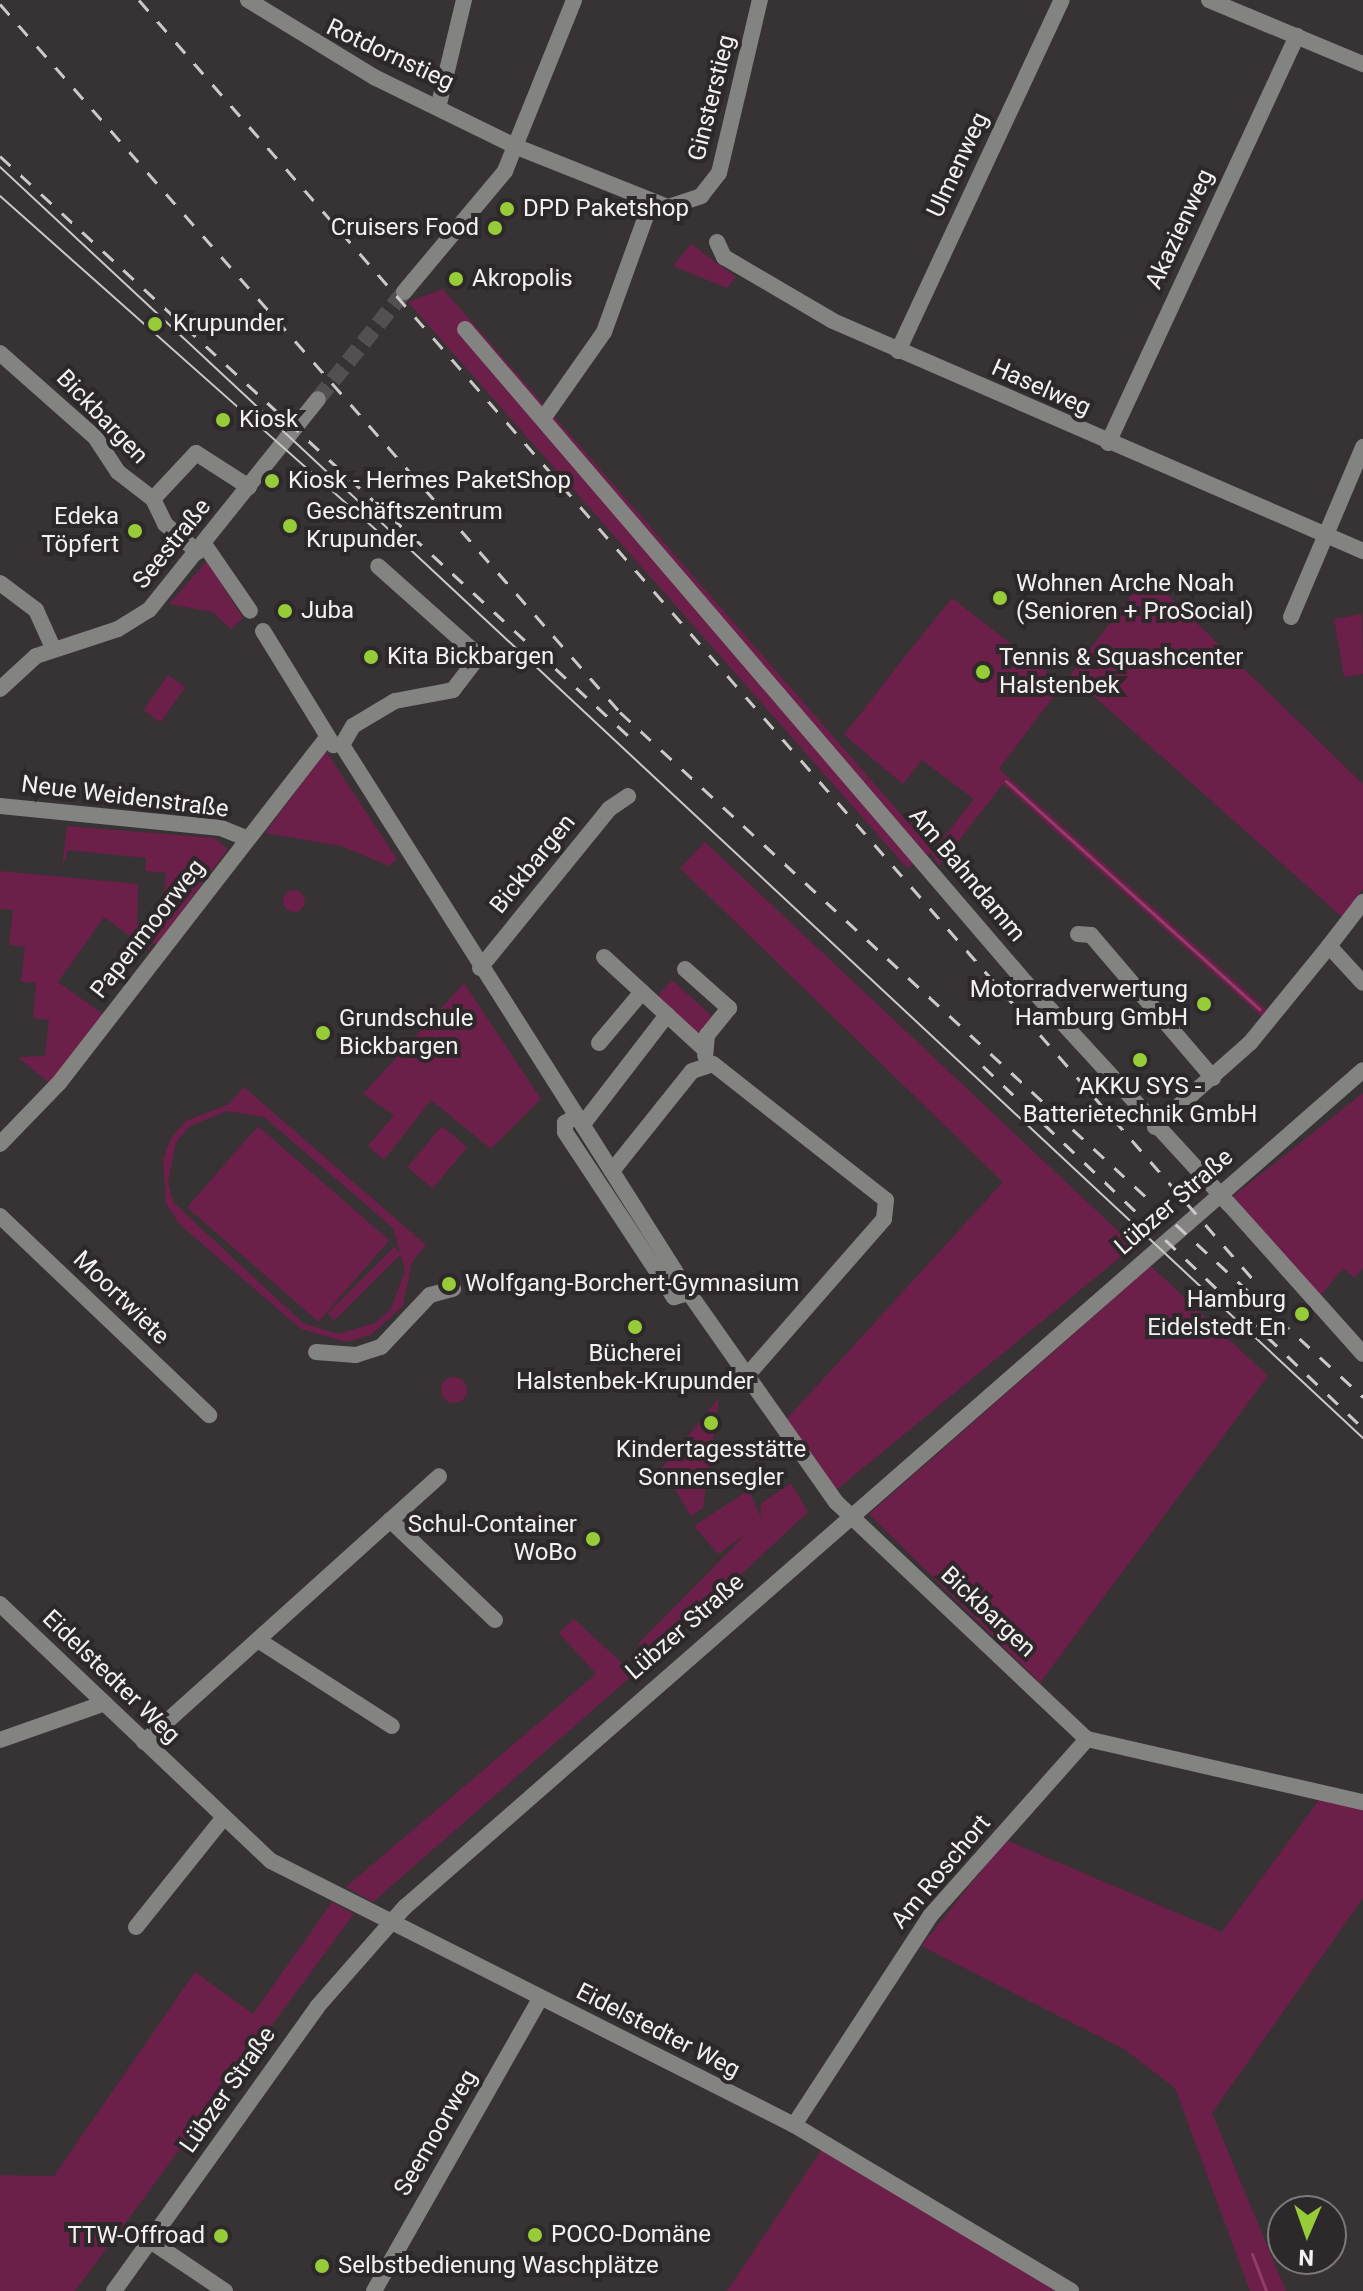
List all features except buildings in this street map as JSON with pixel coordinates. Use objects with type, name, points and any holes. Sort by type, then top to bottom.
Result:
[{"type":"street","name":"Rotdornstieg","points":[[248,0],[314,46],[439,104],[517,147]]},
{"type":"street","points":[[439,104],[464,0]]},
{"type":"street","points":[[404,292],[505,171],[574,0]]},
{"type":"street","name":"Ginsterstieg","points":[[517,147],[650,205],[684,205],[719,173],[760,0]]},
{"type":"street","name":"Ulmenweg","points":[[898,351],[1062,0]]},
{"type":"street","points":[[1209,0],[1248,8],[1297,36],[1363,64]]},
{"type":"street","name":"Akazienweg","points":[[1108,443],[1297,36]]},
{"type":"street","points":[[545,416],[604,332],[650,205]]},
{"type":"street","name":"Haselweg","points":[[717,242],[724,257],[786,297],[898,351],[1363,551]]},
{"type":"street","name":"Am Bahndamm","points":[[465,329],[545,416],[1155,1127],[1208,1181],[1363,1354]]},
{"type":"street","name":"Bickbargen","points":[[0,353],[153,499],[165,524],[201,548],[250,611]]},
{"type":"street","name":"Seestraße","points":[[0,689],[53,648],[134,621],[201,548],[318,399]]},
{"type":"street","points":[[1291,617],[1323,533],[1363,447]]},
{"type":"street","name":"Seestraße","points":[[153,499],[196,453],[249,487]]},
{"type":"street","points":[[334,742],[353,726],[395,701],[453,690],[479,656],[378,566]]},
{"type":"street","points":[[0,583],[36,610],[53,648]]},
{"type":"street","name":"Bickbargen","points":[[263,631],[745,1378],[849,1516],[1087,1739]]},
{"type":"street","name":"Papenmoorweg","points":[[0,1144],[67,1072],[243,837],[334,742]]},
{"type":"street","name":"Bickbargen","points":[[480,968],[609,809],[628,796]]},
{"type":"street","name":"Neue Weidenstraße","points":[[0,806],[221,828],[243,837]]},
{"type":"street","points":[[1155,1127],[1213,1078],[1329,946],[1363,902]]},
{"type":"street","points":[[1078,934],[1091,935],[1213,1078]]},
{"type":"street","points":[[1329,946],[1363,983]]},
{"type":"street","points":[[604,957],[667,1015],[705,1056],[888,1206],[745,1378]]},
{"type":"street","points":[[612,1171],[705,1056],[707,1035],[729,1008],[685,969]]},
{"type":"street","points":[[599,1043],[642,992]]},
{"type":"street","points":[[580,1120],[667,1015]]},
{"type":"street","name":"Lübzer Straße","points":[[114,2291],[152,2242],[317,2007],[392,1921],[849,1516],[1363,1070]]},
{"type":"street","name":"Bickbargen","points":[[580,1120],[565,1123],[565,1132],[674,1297],[689,1293]]},
{"type":"street","name":"Moortwiete","points":[[0,1216],[209,1415]]},
{"type":"street","points":[[316,1352],[356,1355],[381,1347],[430,1295],[453,1289]]},
{"type":"street","points":[[144,1742],[439,1476]]},
{"type":"street","points":[[390,1520],[495,1620]]},
{"type":"street","name":"Eidelstedter Weg","points":[[0,1604],[271,1861],[794,2125],[1071,2291]]},
{"type":"street","points":[[258,1640],[392,1726]]},
{"type":"street","points":[[0,1740],[105,1703]]},
{"type":"street","points":[[1087,1739],[1363,1802]]},
{"type":"street","name":"Am Roschort","points":[[794,2125],[930,1916],[1087,1739]]},
{"type":"street","points":[[136,1927],[224,1817]]},
{"type":"street","name":"Seemoorweg","points":[[374,2291],[540,1999]]},
{"type":"street","points":[[152,2242],[225,2291]]},
{"type":"shaded area","points":[[691,244],[736,277],[727,288],[673,266]]},
{"type":"shaded area","points":[[443,289],[933,851],[974,799],[922,760],[903,784],[844,735],[902,660],[952,598],[1063,684],[999,769],[1268,1011],[1261,1016],[1003,784],[939,866],[931,853],[907,868],[408,302]]},
{"type":"shaded area","points":[[207,561],[243,618],[231,629],[212,612],[169,604]]},
{"type":"shaded area","points":[[1147,575],[1363,784],[1363,889],[1342,917],[1070,675]]},
{"type":"shaded area","points":[[1362,614],[1363,674],[1344,677],[1334,619]]},
{"type":"shaded area","points":[[168,675],[185,687],[161,722],[143,710]]},
{"type":"shaded area","points":[[326,751],[397,859],[389,866],[341,846],[265,833]]},
{"type":"shaded area","points":[[67,826],[214,838],[228,849],[157,945],[149,940],[150,951],[104,917],[58,982],[103,1014],[49,1083],[18,1057],[45,1056],[49,1020],[33,1018],[36,983],[21,982],[25,947],[9,945],[13,910],[0,909],[0,871],[138,884],[137,924],[161,925],[166,873],[145,871],[146,858],[68,850],[62,868]]},
{"type":"shaded area","points":[[705,842],[1134,1246],[835,1491],[783,1423],[1003,1182],[680,868]]},
{"type":"shaded area","points":[[294,890],[305,901],[294,912],[283,901]]},
{"type":"shaded area","points":[[672,980],[714,1018],[698,1036],[656,998]]},
{"type":"shaded area","points":[[464,983],[541,1099],[491,1149],[431,1100],[384,1160],[368,1146],[394,1115],[363,1094]]},
{"type":"shaded area","points":[[244,1087],[426,1245],[412,1262],[403,1306],[371,1335],[346,1342],[301,1329],[180,1225],[166,1204],[163,1160],[171,1138],[186,1121],[229,1104]],"holes":[[[227,1111],[264,1117],[393,1228],[405,1270],[391,1309],[375,1323],[338,1334],[303,1323],[173,1202],[168,1182],[176,1142],[190,1126]]]},
{"type":"shaded area","points":[[1363,1093],[1363,1268],[1355,1278],[1343,1268],[1319,1298],[1233,1196]]},
{"type":"shaded area","points":[[258,1126],[389,1240],[318,1322],[187,1208]]},
{"type":"shaded area","points":[[442,1126],[467,1147],[433,1189],[407,1167]]},
{"type":"shaded area","points":[[394,1247],[401,1254],[335,1321],[328,1313]]},
{"type":"shaded area","points":[[1151,1266],[1268,1376],[1040,1683],[869,1514]]},
{"type":"shaded area","points":[[454,1377],[463,1381],[467,1390],[463,1399],[454,1403],[445,1399],[441,1390],[445,1381]]},
{"type":"shaded area","points":[[719,1398],[703,1508],[691,1516],[662,1468]]},
{"type":"shaded area","points":[[791,1483],[808,1512],[652,1658],[638,1644],[745,1535],[718,1554],[694,1526],[749,1490],[762,1520],[760,1504]]},
{"type":"shaded area","points":[[574,1619],[634,1674],[373,1902],[346,1887],[596,1674],[559,1633]]},
{"type":"shaded area","points":[[1319,1800],[1363,1810],[1363,1898],[1212,2113],[1267,2245],[1267,2275],[1279,2275],[1286,2291],[1250,2291],[1175,2088],[1124,2049],[921,1946],[1006,1840],[1222,1932]]},
{"type":"shaded area","points":[[332,1902],[354,1914],[75,2291],[0,2291],[0,2175],[54,2176],[195,1972],[253,2014]]},
{"type":"shaded area","points":[[822,2149],[1056,2291],[727,2291]]},
{"type":"waterway","points":[[1006,781],[1259,1009]]},
{"type":"waterway","points":[[1252,2254],[1266,2291]]},
{"type":"tunnel","points":[[318,399],[404,292]]},
{"type":"tram line","points":[[0,167],[1363,1438]]},
{"type":"tram line","points":[[0,196],[383,536]]},
{"type":"railway","points":[[139,0],[1258,1285]]},
{"type":"railway","points":[[0,4],[620,712],[1363,1397]]},
{"type":"railway","points":[[0,156],[635,742]]},
{"type":"railway","points":[[983,1066],[1363,1428]]},
{"type":"place","name":"DPD Paketshop","points":[[507,209]]},
{"type":"place","name":"Cruisers Food","points":[[495,228]]},
{"type":"place","name":"Akropolis","points":[[456,279]]},
{"type":"place","name":"Krupunder","points":[[155,324]]},
{"type":"place","name":"Kiosk","points":[[223,420]]},
{"type":"place","name":"Kiosk - Hermes PaketShop","points":[[272,481]]},
{"type":"place","name":"Geschäftszentrum Krupunder","points":[[290,526]]},
{"type":"place","name":"Edeka Töpfert","points":[[135,531]]},
{"type":"place","name":"Wohnen Arche Noah (Senioren + ProSocial)","points":[[1000,598]]},
{"type":"place","name":"Juba","points":[[285,611]]},
{"type":"place","name":"Kita Bickbargen","points":[[371,657]]},
{"type":"place","name":"Tennis & Squashcenter Halstenbek","points":[[983,672]]},
{"type":"place","name":"Motorradverwertung Hamburg GmbH","points":[[1204,1004]]},
{"type":"place","name":"Grundschule Bickbargen","points":[[323,1033]]},
{"type":"place","name":"AKKU SYS - Batterietechnik GmbH","points":[[1140,1060]]},
{"type":"place","name":"Wolfgang-Borchert-Gymnasium","points":[[449,1284]]},
{"type":"place","name":"Hamburg Eidelstedt En","points":[[1302,1314]]},
{"type":"place","name":"Bücherei Halstenbek-Krupunder","points":[[635,1327]]},
{"type":"place","name":"Kindertagesstätte Sonnensegler","points":[[711,1423]]},
{"type":"place","name":"Schul-Container WoBo","points":[[593,1539]]},
{"type":"place","name":"POCO-Domäne","points":[[535,2235]]},
{"type":"place","name":"TTW-Offroad","points":[[221,2236]]},
{"type":"place","name":"Selbstbedienung Waschplätze","points":[[322,2266]]}]
